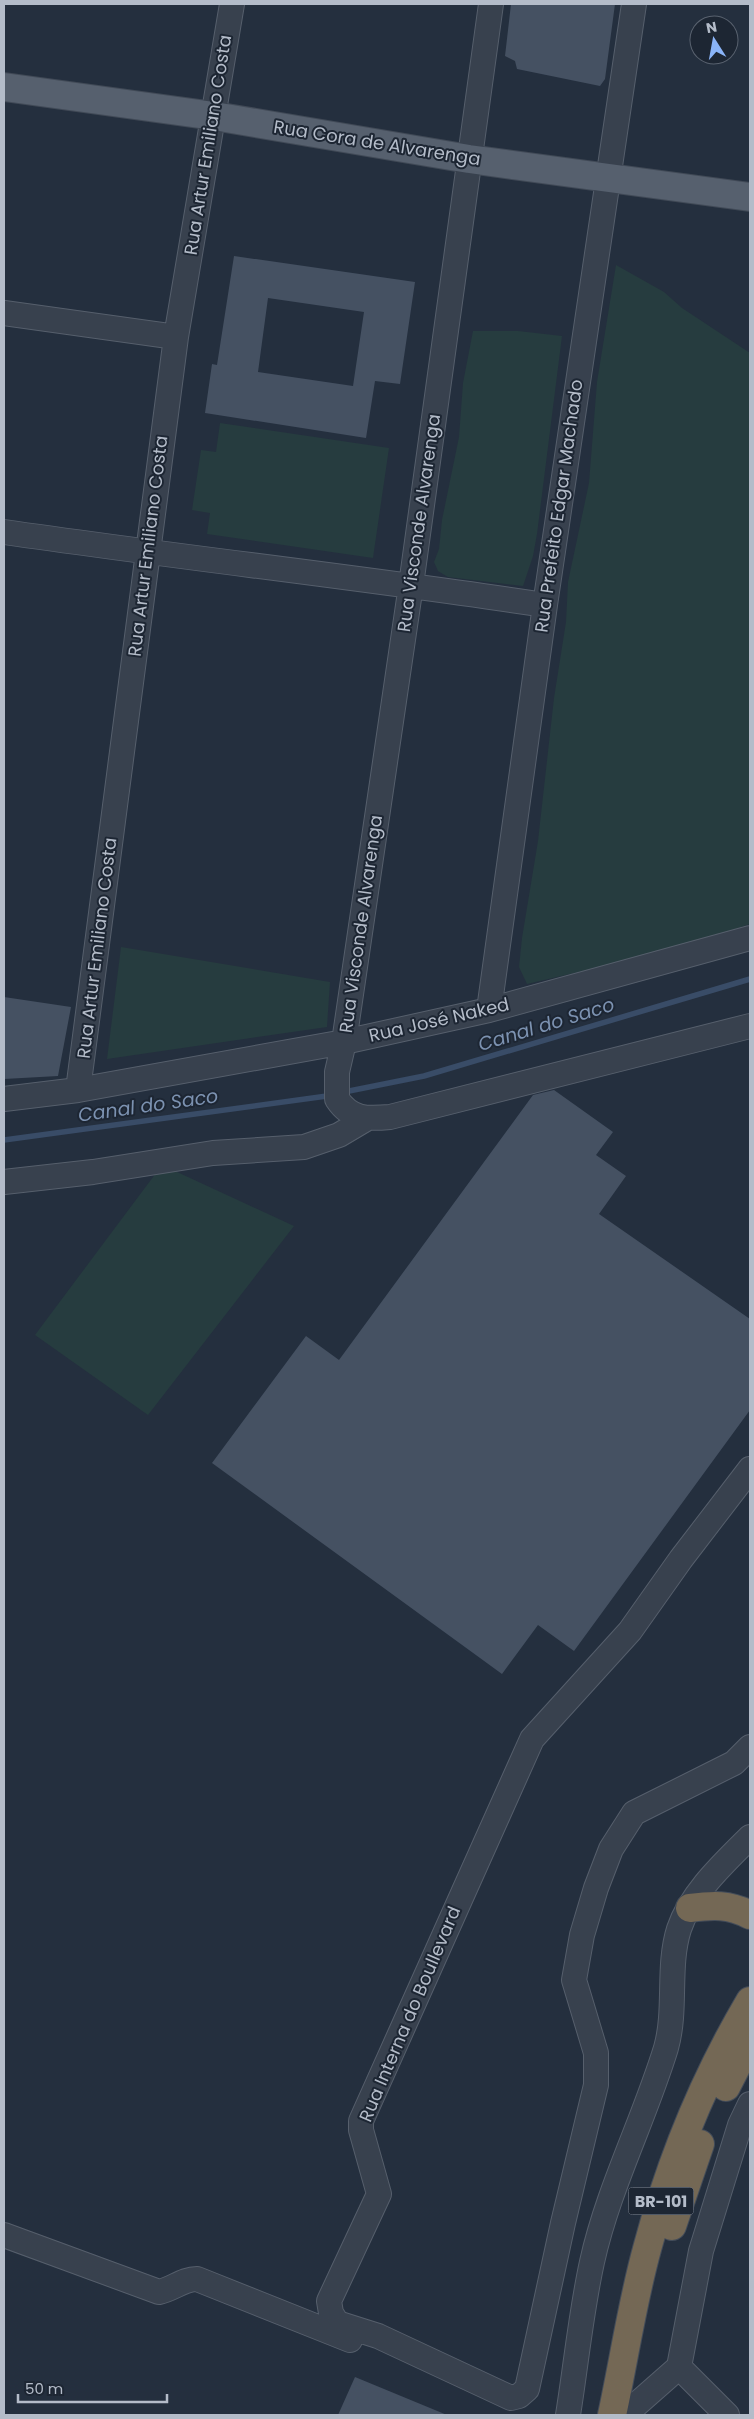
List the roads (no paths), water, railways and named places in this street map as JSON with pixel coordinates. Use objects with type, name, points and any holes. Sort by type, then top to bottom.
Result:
[{"type":"highway","points":[[690,1908],[717,1904],[734,1907],[750,1915]]},
{"type":"highway","name":"BR-101","points":[[623,2414],[646,2250],[666,2181],[721,2050],[750,2002]]},
{"type":"highway","name":"BR-101","points":[[623,2414],[672,2222],[702,2140],[739,2058],[750,2040]]},
{"type":"main road","name":"Rua Cora de Alvarenga","points":[[4,87],[214,116],[468,159],[750,197]]},
{"type":"street","name":"Rua Artur Emiliano Costa","points":[[78,1090],[176,337],[232,4]]},
{"type":"street","name":"Rua Visconde Alvarenga","points":[[337,1099],[337,1072],[344,1042],[411,585],[468,159],[491,4]]},
{"type":"street","name":"Rua Prefeito Edgar Machado","points":[[489,1010],[545,605],[634,4]]},
{"type":"street","points":[[4,313],[176,337]]},
{"type":"street","points":[[4,532],[147,553],[411,585],[545,605]]},
{"type":"street","name":"Rua José Naked","points":[[4,1099],[78,1090],[344,1042],[489,1010],[750,938]]},
{"type":"street","points":[[4,1182],[93,1172],[213,1153],[304,1147],[339,1135],[366,1119],[390,1117],[750,1026]]},
{"type":"street","points":[[316,1143],[337,1099],[349,1112],[366,1119]]},
{"type":"street","name":"Rua Interna do Boullevard","points":[[329,2301],[379,2194],[361,2130],[361,2121],[532,1740],[630,1631],[676,1566],[750,1469]]},
{"type":"street","points":[[329,2301],[331,2313],[337,2323],[378,2336],[511,2398],[520,2396],[528,2389],[562,2222],[596,2085],[596,2053],[574,1980],[582,1935],[596,1888],[611,1849],[634,1813],[734,1763],[750,1747]]},
{"type":"street","points":[[568,2415],[592,2262],[620,2172],[666,2047],[672,2012],[674,1958],[679,1928],[706,1884],[750,1837]]},
{"type":"street","points":[[623,2414],[679,2366],[701,2251],[747,2121]]},
{"type":"street","points":[[4,2235],[159,2292],[168,2290],[187,2279],[197,2279],[367,2346],[375,2344],[378,2336]]},
{"type":"street","points":[[294,2317],[317,2313],[329,2301]]},
{"type":"street","points":[[679,2366],[727,2415]]},
{"type":"waterway","name":"Canal do Saco","points":[[349,1091],[424,1076],[750,979]]},
{"type":"waterway","name":"Canal do Saco","points":[[4,1140],[327,1096]]}]
